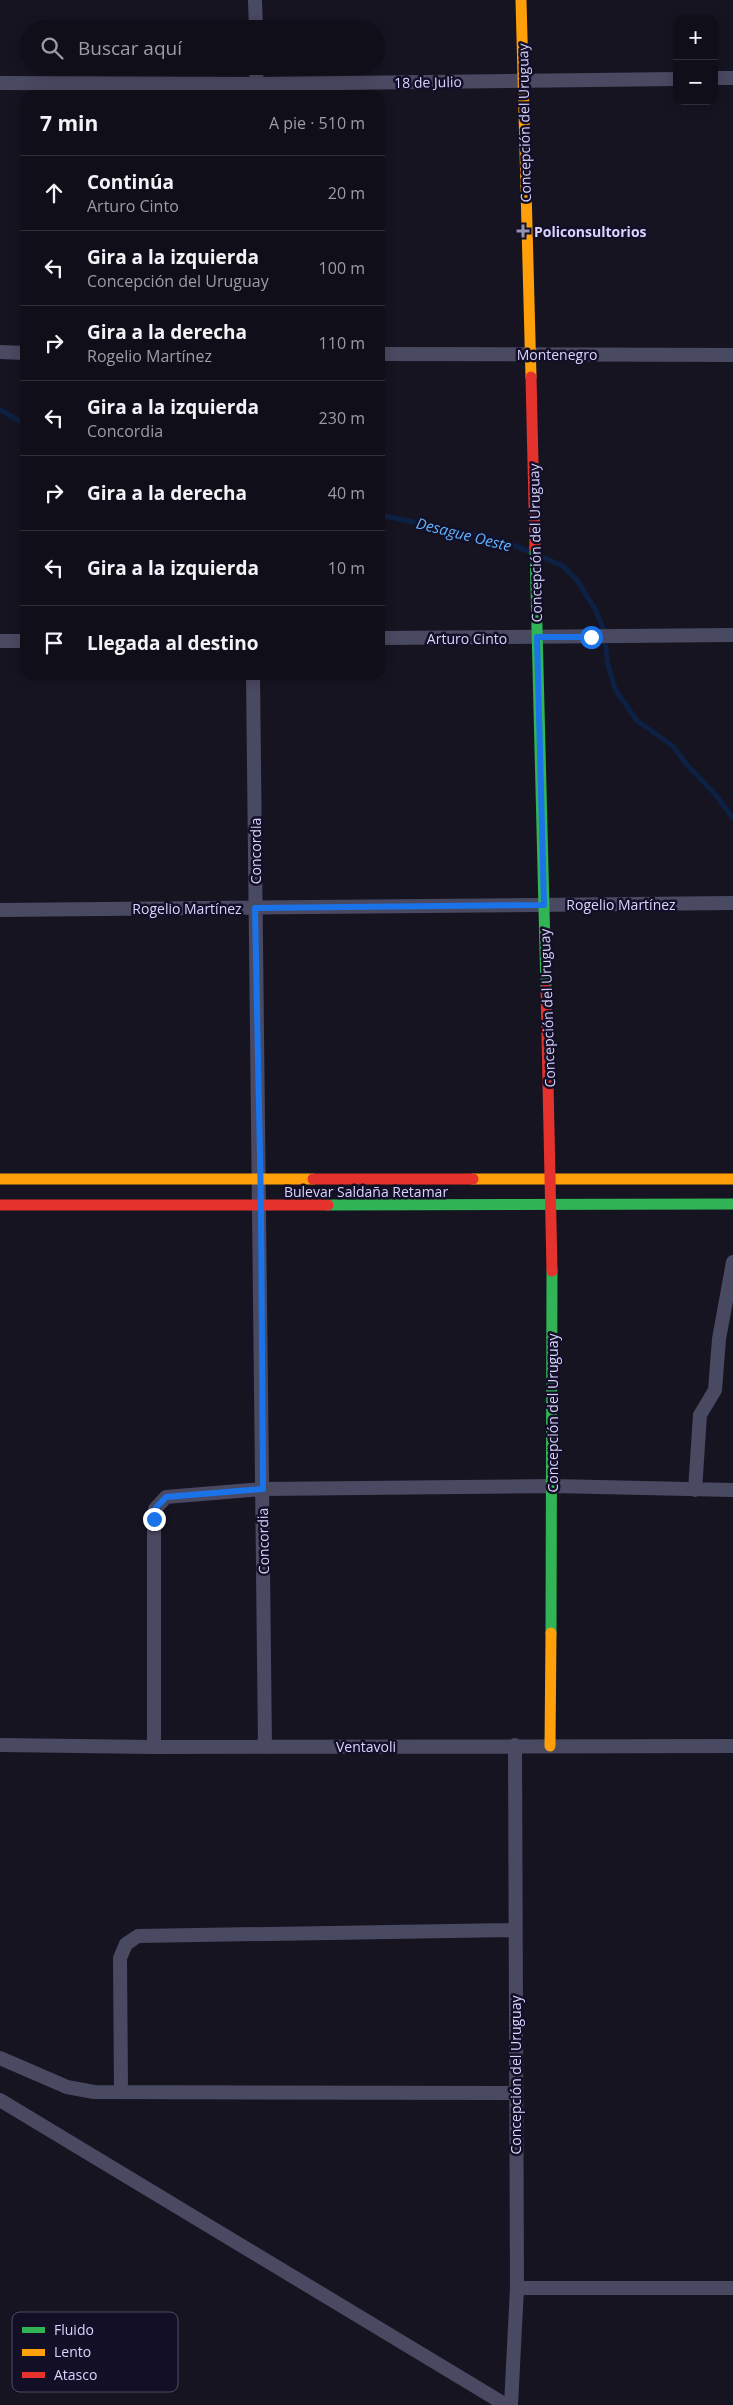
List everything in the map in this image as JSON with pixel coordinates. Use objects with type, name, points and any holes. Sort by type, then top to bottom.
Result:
[{"type":"street","points":[[255,0],[256,20]]},
{"type":"street","name":"Concepción del Uruguay","points":[[521,0],[552,1178],[550,1206],[553,1486],[550,1746]]},
{"type":"street","points":[[256,75],[257,90]]},
{"type":"street","name":"18 de Julio","points":[[0,83],[257,90],[673,78]]},
{"type":"street","points":[[718,78],[733,78]]},
{"type":"street","points":[[0,352],[20,353]]},
{"type":"street","name":"Montenegro","points":[[385,354],[733,355]]},
{"type":"street","name":"Arturo Cinto","points":[[385,638],[733,635]]},
{"type":"street","points":[[0,641],[20,640]]},
{"type":"street","name":"Concordia","points":[[253,680],[261,1206],[265,1747]]},
{"type":"street","name":"Rogelio Martínez","points":[[0,910],[733,903]]},
{"type":"street","name":"Bulevar Saldaña Retamar","points":[[0,1179],[733,1179]]},
{"type":"street","name":"Bulevar Saldaña Retamar","points":[[0,1205],[550,1206],[733,1204]]},
{"type":"street","points":[[695,1490],[700,1415],[715,1390],[719,1339],[733,1262]]},
{"type":"street","points":[[154,1747],[155,1509],[166,1497],[263,1489],[553,1486],[733,1490]]},
{"type":"street","name":"Ventavoli","points":[[0,1745],[154,1747],[733,1746]]},
{"type":"street","name":"Concepción del Uruguay","points":[[511,2405],[517,2288],[514,2093],[515,1745]]},
{"type":"street","points":[[121,2092],[120,1958],[126,1944],[138,1936],[515,1930]]},
{"type":"street","points":[[0,2058],[67,2088],[94,2092],[514,2093]]},
{"type":"street","points":[[0,2100],[506,2405]]},
{"type":"street","points":[[517,2288],[733,2288]]},
{"type":"waterway","name":"Desague Oeste","points":[[0,410],[20,421]]},
{"type":"waterway","name":"Desague Oeste","points":[[385,516],[504,541],[530,552]]},
{"type":"waterway","name":"Desague Oeste","points":[[540,556],[563,566],[577,580],[595,609],[603,628],[608,665],[615,689],[637,721],[673,746],[686,764],[715,794],[733,818]]},
{"type":"traffic: fast","points":[[535,548],[546,989]]},
{"type":"traffic: fast","points":[[328,1205],[733,1204]]},
{"type":"traffic: fast","points":[[551,1633],[552,1271]]},
{"type":"traffic: slow","points":[[521,0],[531,377]]},
{"type":"traffic: slow","points":[[0,1179],[313,1179]]},
{"type":"traffic: slow","points":[[473,1179],[733,1179]]},
{"type":"traffic: slow","points":[[550,1746],[551,1633]]},
{"type":"traffic: jam","points":[[531,377],[535,548]]},
{"type":"traffic: jam","points":[[546,989],[552,1271]]},
{"type":"traffic: jam","points":[[313,1179],[473,1179]]},
{"type":"traffic: jam","points":[[0,1205],[328,1205]]},
{"type":"place","name":"Policonsultorios","points":[[523,231]]},
{"type":"route","points":[[154,1519],[155,1509],[166,1497],[263,1489],[261,1206],[255,908],[544,905],[537,637],[591,637]]}]
